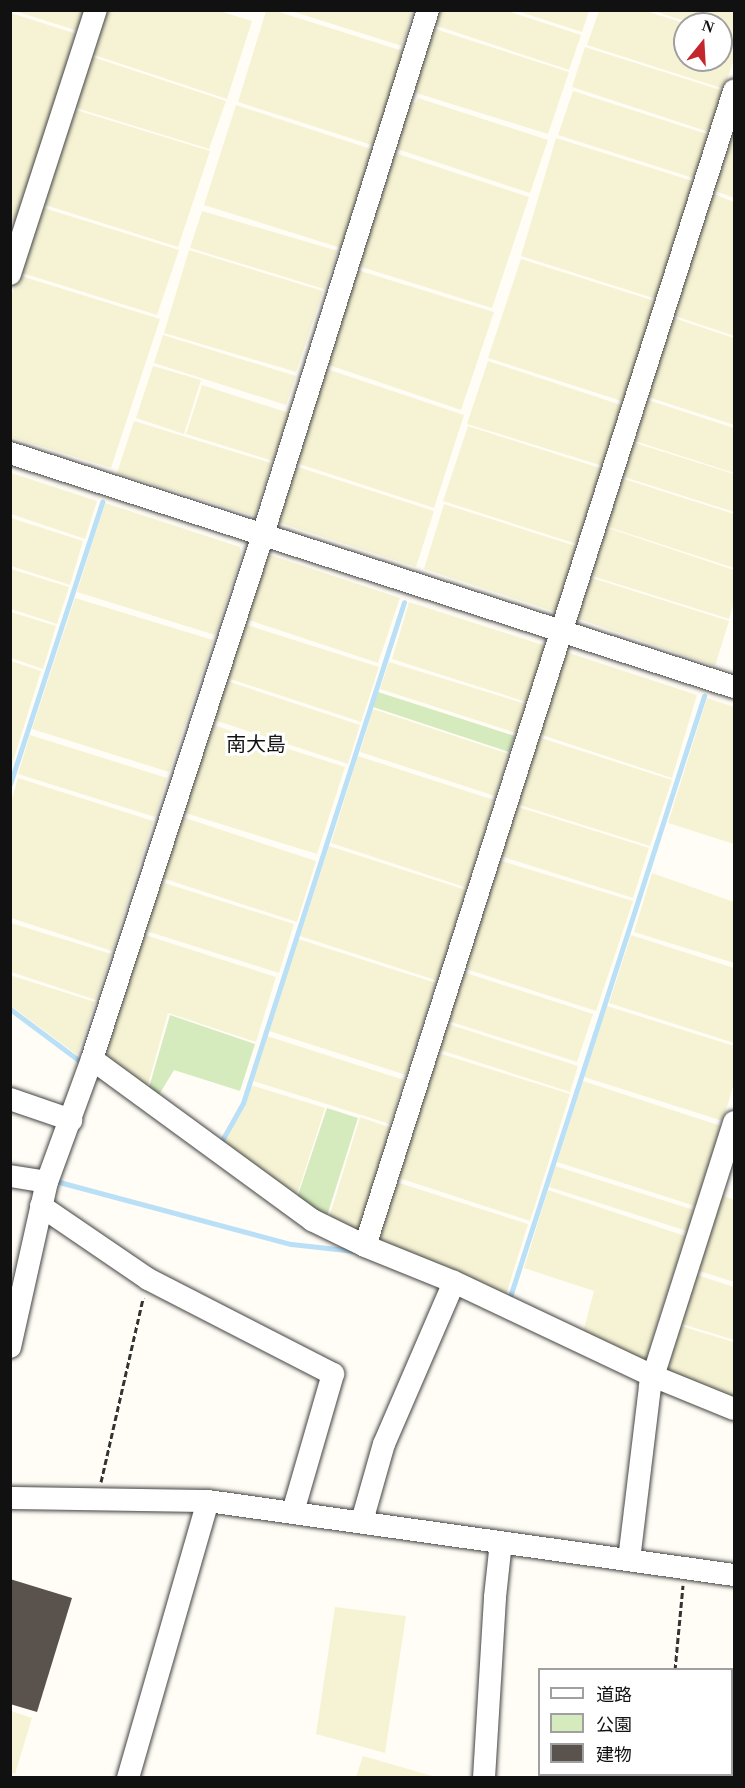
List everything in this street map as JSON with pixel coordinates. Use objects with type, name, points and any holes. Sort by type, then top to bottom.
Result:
[{"type":"street","points":[[10,274],[96,10]]},
{"type":"street","points":[[10,1347],[47,1182],[92,1059],[262,536],[428,10]]},
{"type":"street","points":[[365,1246],[735,92]]},
{"type":"street","points":[[10,453],[735,687]]},
{"type":"street","points":[[92,1059],[312,1220],[365,1246],[454,1282],[653,1376],[735,1409]]},
{"type":"street","points":[[10,1099],[71,1120]]},
{"type":"street","points":[[629,1560],[653,1376],[735,1122]]},
{"type":"street","points":[[10,1176],[47,1182]]},
{"type":"street","points":[[41,1206],[148,1279],[333,1374],[293,1512]]},
{"type":"street","points":[[362,1521],[384,1444],[454,1282]]},
{"type":"street","points":[[10,1498],[208,1501],[735,1575]]},
{"type":"street","points":[[128,1778],[208,1501]]},
{"type":"street","points":[[484,1778],[495,1597],[501,1542]]},
{"type":"path","points":[[97,1499],[148,1279]]},
{"type":"path","points":[[675,1668],[685,1568]]},
{"type":"shaded area","points":[[589,10],[582,32],[517,11]]},
{"type":"shaded area","points":[[15,11],[85,11],[78,31]]},
{"type":"shaded area","points":[[104,11],[219,11],[252,21],[227,99],[91,54]]},
{"type":"shaded area","points":[[266,11],[276,11],[406,52],[375,146],[238,102]]},
{"type":"shaded area","points":[[291,11],[413,11],[402,46]]},
{"type":"shaded area","points":[[436,11],[507,11],[581,35],[569,70],[431,24]]},
{"type":"shaded area","points":[[599,11],[646,11],[673,20],[673,72],[730,72],[724,89],[587,45]]},
{"type":"shaded area","points":[[654,11],[734,11],[734,38],[733,12],[673,12],[673,17]]},
{"type":"shaded area","points":[[11,13],[77,34],[19,224],[11,221]]},
{"type":"shaded area","points":[[432,28],[569,72],[548,134],[413,92]]},
{"type":"shaded area","points":[[585,47],[724,91],[712,133],[572,87]]},
{"type":"shaded area","points":[[90,56],[226,101],[209,149],[73,107]]},
{"type":"shaded area","points":[[573,91],[710,135],[696,179],[558,135]]},
{"type":"shaded area","points":[[418,98],[548,140],[530,193],[394,148],[409,101],[416,103]]},
{"type":"shaded area","points":[[236,105],[374,150],[341,248],[204,205]]},
{"type":"shaded area","points":[[73,109],[210,151],[178,247],[42,204]]},
{"type":"shaded area","points":[[734,114],[734,198],[710,189]]},
{"type":"shaded area","points":[[556,138],[696,182],[659,300],[521,256]]},
{"type":"shaded area","points":[[392,152],[529,197],[492,308],[355,265]]},
{"type":"shaded area","points":[[709,192],[734,202],[734,336],[672,315]]},
{"type":"shaded area","points":[[41,207],[179,250],[157,315],[19,272]]},
{"type":"shaded area","points":[[202,211],[338,251],[324,289],[190,248]]},
{"type":"shaded area","points":[[189,250],[323,291],[296,372],[164,333]]},
{"type":"shaded area","points":[[521,259],[658,302],[628,403],[488,358]]},
{"type":"shaded area","points":[[354,269],[494,312],[461,410],[323,363]]},
{"type":"shaded area","points":[[18,275],[160,319],[111,468],[11,437],[10,300]]},
{"type":"shaded area","points":[[671,317],[734,338],[734,425],[648,397]]},
{"type":"shaded area","points":[[163,335],[296,376],[286,405],[154,363]]},
{"type":"shaded area","points":[[488,361],[627,407],[606,467],[467,424]]},
{"type":"shaded area","points":[[153,366],[201,380],[184,434],[136,418]]},
{"type":"shaded area","points":[[324,368],[464,415],[434,508],[293,462]]},
{"type":"shaded area","points":[[202,385],[289,413],[273,461],[186,434]]},
{"type":"shaded area","points":[[648,400],[734,428],[734,473],[635,441]]},
{"type":"shaded area","points":[[134,421],[271,463],[255,516],[117,473]]},
{"type":"shaded area","points":[[468,426],[606,470],[583,546],[443,501]]},
{"type":"shaded area","points":[[632,442],[734,474],[734,512],[621,476]]},
{"type":"shaded area","points":[[292,465],[434,511],[416,567],[277,522]]},
{"type":"shaded area","points":[[11,473],[97,501],[85,539],[11,514]]},
{"type":"shaded area","points":[[621,478],[734,514],[734,568],[605,526]]},
{"type":"shaded area","points":[[105,503],[240,547],[241,556],[215,635],[77,592]]},
{"type":"shaded area","points":[[444,504],[582,548],[559,613],[424,569]]},
{"type":"shaded area","points":[[11,518],[83,541],[70,585],[11,566]]},
{"type":"shaded area","points":[[605,527],[734,570],[734,602],[729,619],[589,575]]},
{"type":"shaded area","points":[[264,553],[400,598],[378,663],[243,618]]},
{"type":"shaded area","points":[[11,569],[69,587],[57,624],[11,609]]},
{"type":"shaded area","points":[[589,577],[729,621],[715,666],[576,618]]},
{"type":"shaded area","points":[[75,598],[213,640],[169,772],[32,729]]},
{"type":"shaded area","points":[[409,602],[546,646],[526,702],[392,659]]},
{"type":"shaded area","points":[[11,612],[56,626],[43,669],[11,658]]},
{"type":"shaded area","points":[[241,623],[379,667],[361,722],[224,677]]},
{"type":"shaded area","points":[[563,651],[697,695],[672,778],[536,733]]},
{"type":"shaded area","points":[[10,661],[41,671],[11,768]]},
{"type":"shaded area","points":[[389,662],[526,704],[516,733],[380,689]]},
{"type":"shaded area","points":[[224,680],[360,725],[348,764],[211,719]]},
{"type":"shaded area","points":[[707,698],[734,707],[734,844],[668,823]]},
{"type":"shaded area","points":[[373,709],[509,754],[495,796],[360,752]]},
{"type":"shaded area","points":[[210,724],[345,767],[317,854],[182,812]]},
{"type":"shaded area","points":[[30,735],[167,778],[155,817],[18,774]]},
{"type":"shaded area","points":[[535,736],[672,780],[650,846],[513,803]]},
{"type":"shaded area","points":[[358,756],[494,800],[467,888],[331,843]]},
{"type":"shaded area","points":[[18,778],[153,821],[112,951],[11,918],[11,802]]},
{"type":"shaded area","points":[[512,805],[649,848],[633,898],[497,855]]},
{"type":"shaded area","points":[[179,816],[316,861],[297,922],[159,877]]},
{"type":"shaded area","points":[[329,846],[466,890],[438,981],[300,936]]},
{"type":"shaded area","points":[[495,859],[633,901],[596,1011],[460,967]]},
{"type":"shaded area","points":[[652,873],[734,902],[734,963],[634,932]]},
{"type":"shaded area","points":[[158,881],[294,924],[279,973],[143,930]]},
{"type":"shaded area","points":[[11,923],[111,954],[96,1000],[11,972]]},
{"type":"shaded area","points":[[142,934],[276,977],[256,1042],[168,1013],[147,1088],[107,1058],[107,1043]]},
{"type":"shaded area","points":[[631,935],[734,968],[734,1043],[609,1003]]},
{"type":"shaded area","points":[[298,939],[436,983],[406,1075],[269,1031]]},
{"type":"shaded area","points":[[460,971],[593,1014],[577,1062],[445,1020]]},
{"type":"shaded area","points":[[10,975],[95,1002],[77,1055],[11,1006]]},
{"type":"shaded area","points":[[607,1006],[734,1046],[734,1083],[723,1121],[584,1077]]},
{"type":"shaded area","points":[[445,1023],[578,1066],[570,1092],[437,1049]]},
{"type":"shaded area","points":[[267,1036],[404,1080],[390,1124],[253,1081]]},
{"type":"shaded area","points":[[435,1052],[570,1094],[530,1221],[393,1176]]},
{"type":"shaded area","points":[[583,1081],[721,1126],[695,1206],[557,1162]]},
{"type":"shaded area","points":[[251,1085],[325,1108],[295,1201],[222,1146],[244,1108]]},
{"type":"shaded area","points":[[360,1117],[391,1128],[358,1233],[328,1221]]},
{"type":"shaded area","points":[[555,1166],[694,1210],[687,1231],[549,1187]]},
{"type":"shaded area","points":[[393,1181],[528,1224],[505,1298],[375,1242]]},
{"type":"shaded area","points":[[548,1190],[685,1236],[644,1365],[582,1336],[594,1291],[524,1268]]},
{"type":"shaded area","points":[[718,1194],[734,1200],[734,1282],[693,1269]]},
{"type":"shaded area","points":[[691,1273],[734,1287],[734,1340],[676,1322]]},
{"type":"shaded area","points":[[674,1324],[734,1342],[734,1399],[663,1374]]},
{"type":"shaded area","points":[[335,1607],[406,1616],[385,1753],[316,1734]]},
{"type":"shaded area","points":[[11,1711],[32,1718],[15,1774],[11,1772]]},
{"type":"shaded area","points":[[363,1756],[436,1777],[356,1777]]},
{"type":"green space","points":[[378,692],[515,736],[509,752],[373,707]]},
{"type":"green space","points":[[170,1015],[255,1044],[240,1091],[174,1070],[157,1098],[148,1091]]},
{"type":"green space","points":[[327,1108],[358,1118],[326,1219],[296,1201]]},
{"type":"building","points":[[10,1579],[72,1598],[37,1712],[10,1704]]},
{"type":"waterway","points":[[10,784],[102,502]]},
{"type":"waterway","points":[[220,1144],[243,1103],[404,602]]},
{"type":"waterway","points":[[509,1300],[704,696]]},
{"type":"waterway","points":[[10,1009],[81,1062],[82,1058]]},
{"type":"waterway","points":[[59,1182],[291,1244],[355,1251]]},
{"type":"district","name":"南大島","points":[[256,744]]}]
